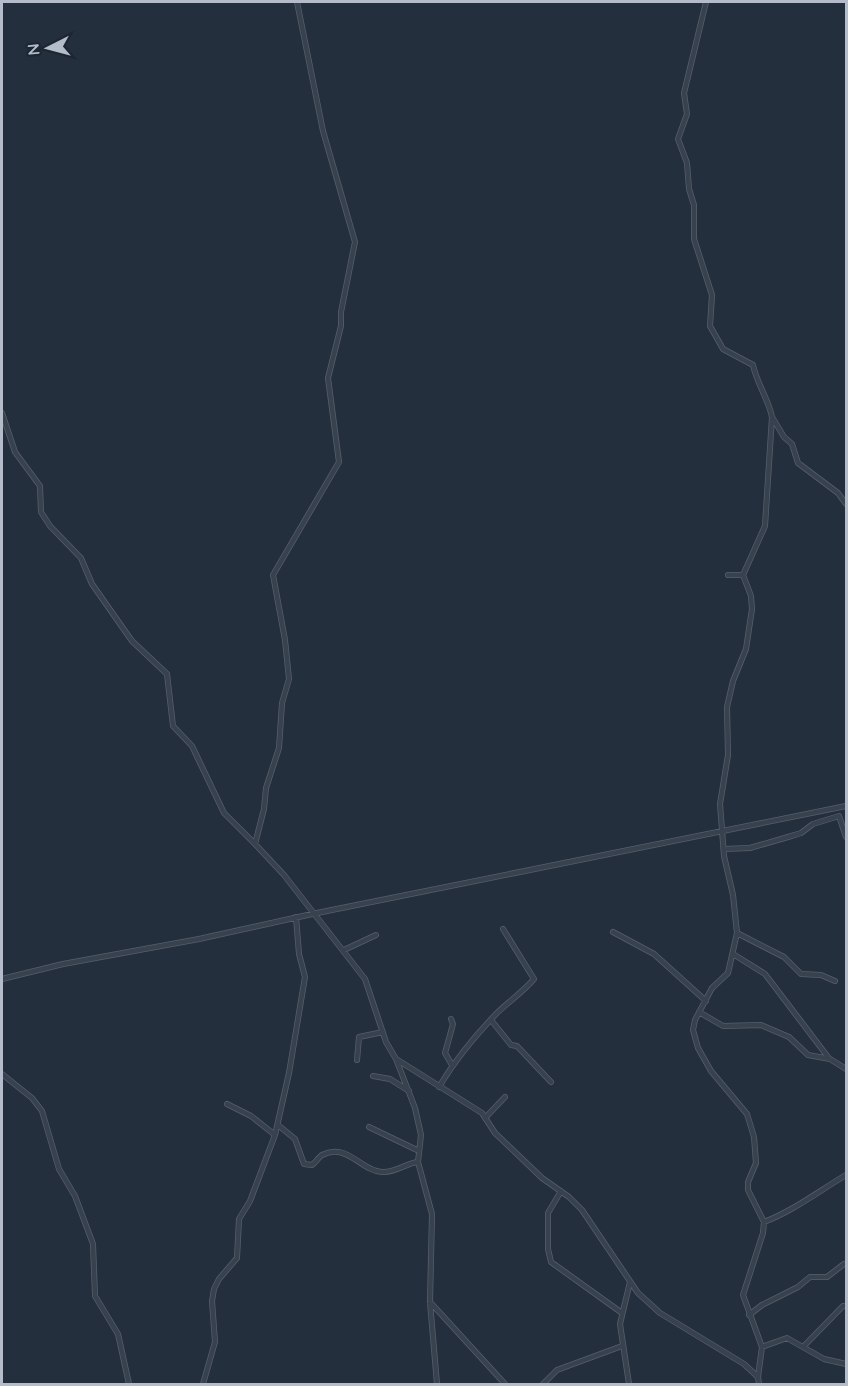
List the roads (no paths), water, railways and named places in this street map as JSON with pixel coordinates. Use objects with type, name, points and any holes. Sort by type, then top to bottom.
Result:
[{"type":"street","points":[[255,844],[264,809],[266,788],[279,748],[282,703],[289,680],[285,640],[273,575],[339,462],[328,378],[341,326],[341,312],[355,242],[323,130],[297,2]]},
{"type":"street","points":[[706,2],[684,93],[687,114],[678,139],[687,163],[693,206],[694,239],[712,295],[710,326],[723,349],[753,365],[758,386],[769,402],[772,417],[765,526],[744,575],[752,609],[746,635],[746,649],[733,681],[727,707],[728,755],[720,804],[724,849],[737,933],[728,973],[712,988],[699,1012],[693,1030],[698,1048],[711,1071],[739,1103],[751,1124],[756,1163],[748,1182],[748,1190],[764,1222],[762,1243],[743,1291],[743,1300],[762,1347],[759,1384]]},
{"type":"street","points":[[2,413],[15,452],[40,486],[41,512],[50,526],[81,558],[92,584],[132,641],[167,674],[173,726],[192,746],[224,813],[284,875],[369,985],[383,1032],[409,1091],[421,1135],[418,1162],[432,1214],[430,1302],[437,1384]]},
{"type":"street","points":[[772,417],[784,437],[792,444],[798,463],[838,493],[846,504]]},
{"type":"street","points":[[728,575],[744,575]]},
{"type":"street","points":[[2,979],[846,806]]},
{"type":"street","points":[[724,849],[750,848],[801,833],[813,824],[839,816],[846,837]]},
{"type":"street","points":[[203,1384],[215,1342],[212,1300],[214,1289],[219,1279],[237,1258],[239,1220],[250,1201],[278,1125],[305,977],[299,954],[296,917]]},
{"type":"street","points":[[439,1087],[452,1065],[491,1020],[534,979],[503,929]]},
{"type":"street","points":[[613,932],[654,954],[706,1001]]},
{"type":"street","points":[[737,933],[784,957],[801,974],[821,975],[835,981]]},
{"type":"street","points":[[344,950],[376,935]]},
{"type":"street","points":[[733,954],[765,974],[830,1059],[846,1069]]},
{"type":"street","points":[[699,1012],[723,1026],[761,1025],[789,1037],[808,1056],[830,1059]]},
{"type":"street","points":[[452,1019],[453,1024],[445,1053],[452,1065]]},
{"type":"street","points":[[491,1020],[511,1045],[517,1046],[550,1082]]},
{"type":"street","points":[[357,1060],[359,1037],[383,1032]]},
{"type":"street","points":[[396,1059],[439,1087],[465,1100],[485,1118],[495,1133],[542,1178],[582,1210],[599,1232],[630,1282],[660,1313],[736,1357],[758,1377]]},
{"type":"street","points":[[2,1074],[32,1098],[42,1111],[59,1169],[75,1196],[93,1244],[95,1296],[118,1334],[129,1384]]},
{"type":"street","points":[[373,1076],[390,1080],[409,1091]]},
{"type":"street","points":[[485,1118],[505,1097]]},
{"type":"street","points":[[227,1104],[251,1116],[276,1135]]},
{"type":"street","points":[[278,1125],[295,1139],[304,1164],[312,1165],[322,1155],[341,1153],[349,1153],[368,1168],[382,1172],[418,1162]]},
{"type":"street","points":[[369,1127],[419,1151]]},
{"type":"street","points":[[764,1222],[787,1213],[810,1196],[846,1175]]},
{"type":"street","points":[[561,1191],[548,1214],[548,1250],[552,1262],[622,1313]]},
{"type":"street","points":[[749,1315],[762,1305],[798,1287],[810,1277],[827,1277],[844,1264]]},
{"type":"street","points":[[629,1384],[622,1346],[622,1313],[630,1282]]},
{"type":"street","points":[[430,1302],[505,1384]]},
{"type":"street","points":[[804,1346],[843,1306],[846,1306]]},
{"type":"street","points":[[762,1347],[787,1338],[824,1359],[846,1364]]},
{"type":"street","points":[[543,1384],[557,1370],[622,1346]]}]
